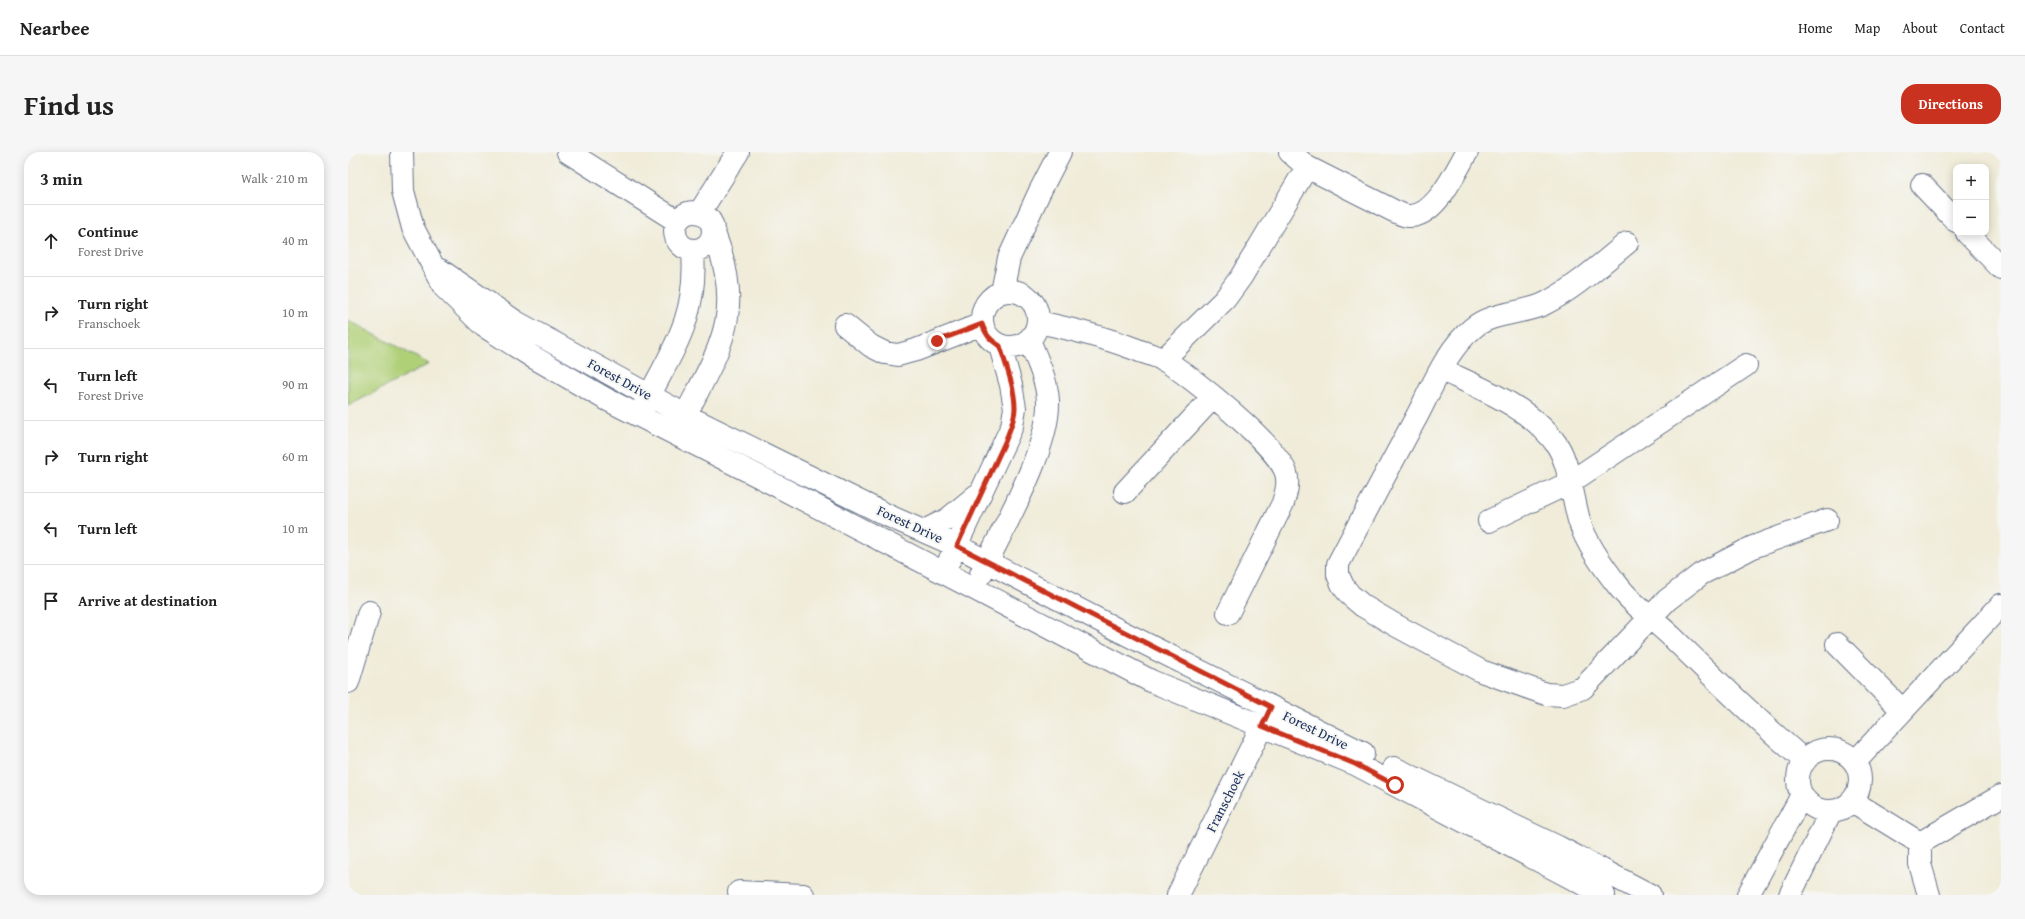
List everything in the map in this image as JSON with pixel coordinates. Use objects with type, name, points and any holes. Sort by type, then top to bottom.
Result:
[{"type":"street","name":"Forest Drive","points":[[402,152],[403,191],[413,228],[444,286],[453,297],[484,326],[604,398],[762,478],[1151,681],[1192,699],[1267,716],[1558,847],[1650,895]]},
{"type":"street","points":[[568,152],[677,221]]},
{"type":"street","points":[[700,212],[738,152]]},
{"type":"street","points":[[1002,292],[1009,258],[1060,152]]},
{"type":"street","points":[[1290,152],[1307,167],[1396,212],[1408,216],[1422,214],[1435,204],[1467,152]]},
{"type":"street","points":[[1163,360],[1225,298],[1241,277],[1307,167]]},
{"type":"street","points":[[1922,185],[1953,218]]},
{"type":"street","points":[[675,435],[719,349],[728,316],[729,299],[728,277],[711,221],[700,212],[692,211],[685,214],[677,221],[674,230],[676,240],[683,248],[692,251],[702,249],[710,242],[714,232]]},
{"type":"street","points":[[1971,236],[2001,268]]},
{"type":"street","points":[[1627,243],[1579,282],[1543,304],[1521,312],[1490,319],[1474,326],[1462,338],[1442,370],[1338,564],[1338,575],[1346,590],[1363,606],[1481,671],[1546,694],[1563,696],[1583,688],[1667,600],[1701,574],[1725,560],[1753,547],[1827,520]]},
{"type":"street","points":[[639,416],[680,338],[688,317],[694,285],[692,251]]},
{"type":"street","name":"Forest Drive","points":[[435,267],[516,322],[685,415],[987,561],[1355,764],[1604,895]]},
{"type":"street","points":[[974,588],[1024,486],[1042,442],[1047,424],[1048,402],[1046,382],[1034,331],[1036,309],[1028,298],[1020,293],[1011,291],[1002,292],[993,297],[986,304],[982,314],[982,324],[985,333],[992,341],[1000,346],[1011,348],[1021,346],[1034,331],[1080,330],[1163,360],[1213,397],[1254,433],[1278,459],[1286,474],[1287,488],[1283,503],[1228,613]]},
{"type":"street","points":[[845,325],[871,346],[885,353],[898,356],[982,324]]},
{"type":"street","points":[[944,573],[1012,426],[1015,408],[1011,385],[1000,346]]},
{"type":"street","points":[[1489,521],[1569,483],[1746,364]]},
{"type":"street","points":[[1442,370],[1499,397],[1521,410],[1557,445],[1565,462],[1579,522],[1592,548],[1621,589],[1737,701],[1805,761]]},
{"type":"street","points":[[1125,492],[1213,397]]},
{"type":"street","points":[[924,531],[959,511],[982,491]]},
{"type":"street","points":[[1855,762],[2001,605]]},
{"type":"street","points":[[348,682],[369,612]]},
{"type":"street","points":[[1837,644],[1902,710]]},
{"type":"street","name":"Franschoek","points":[[1178,895],[1267,716]]},
{"type":"street","points":[[1830,749],[1848,755],[1855,762],[1859,771],[1860,782],[1858,792],[1852,801],[1843,808],[1831,811],[1819,810],[1809,804],[1802,795],[1798,783],[1799,772],[1805,761],[1812,754],[1821,750],[1830,749]]},
{"type":"street","points":[[1748,895],[1802,795]]},
{"type":"street","points":[[1920,843],[2001,796]]},
{"type":"street","points":[[1852,801],[1920,843]]},
{"type":"street","points":[[1790,895],[1831,811]]},
{"type":"street","points":[[1920,843],[1920,864],[1929,895]]},
{"type":"street","points":[[1730,895],[1759,874]]},
{"type":"street","points":[[740,892],[803,895]]},
{"type":"green space","points":[[348,320],[429,364],[348,406]]},
{"type":"route","points":[[937,341],[982,324],[985,333],[992,341],[1000,346],[1011,385],[1015,408],[1012,426],[957,546],[1120,631],[1271,707],[1262,726],[1355,764],[1395,785]]}]
